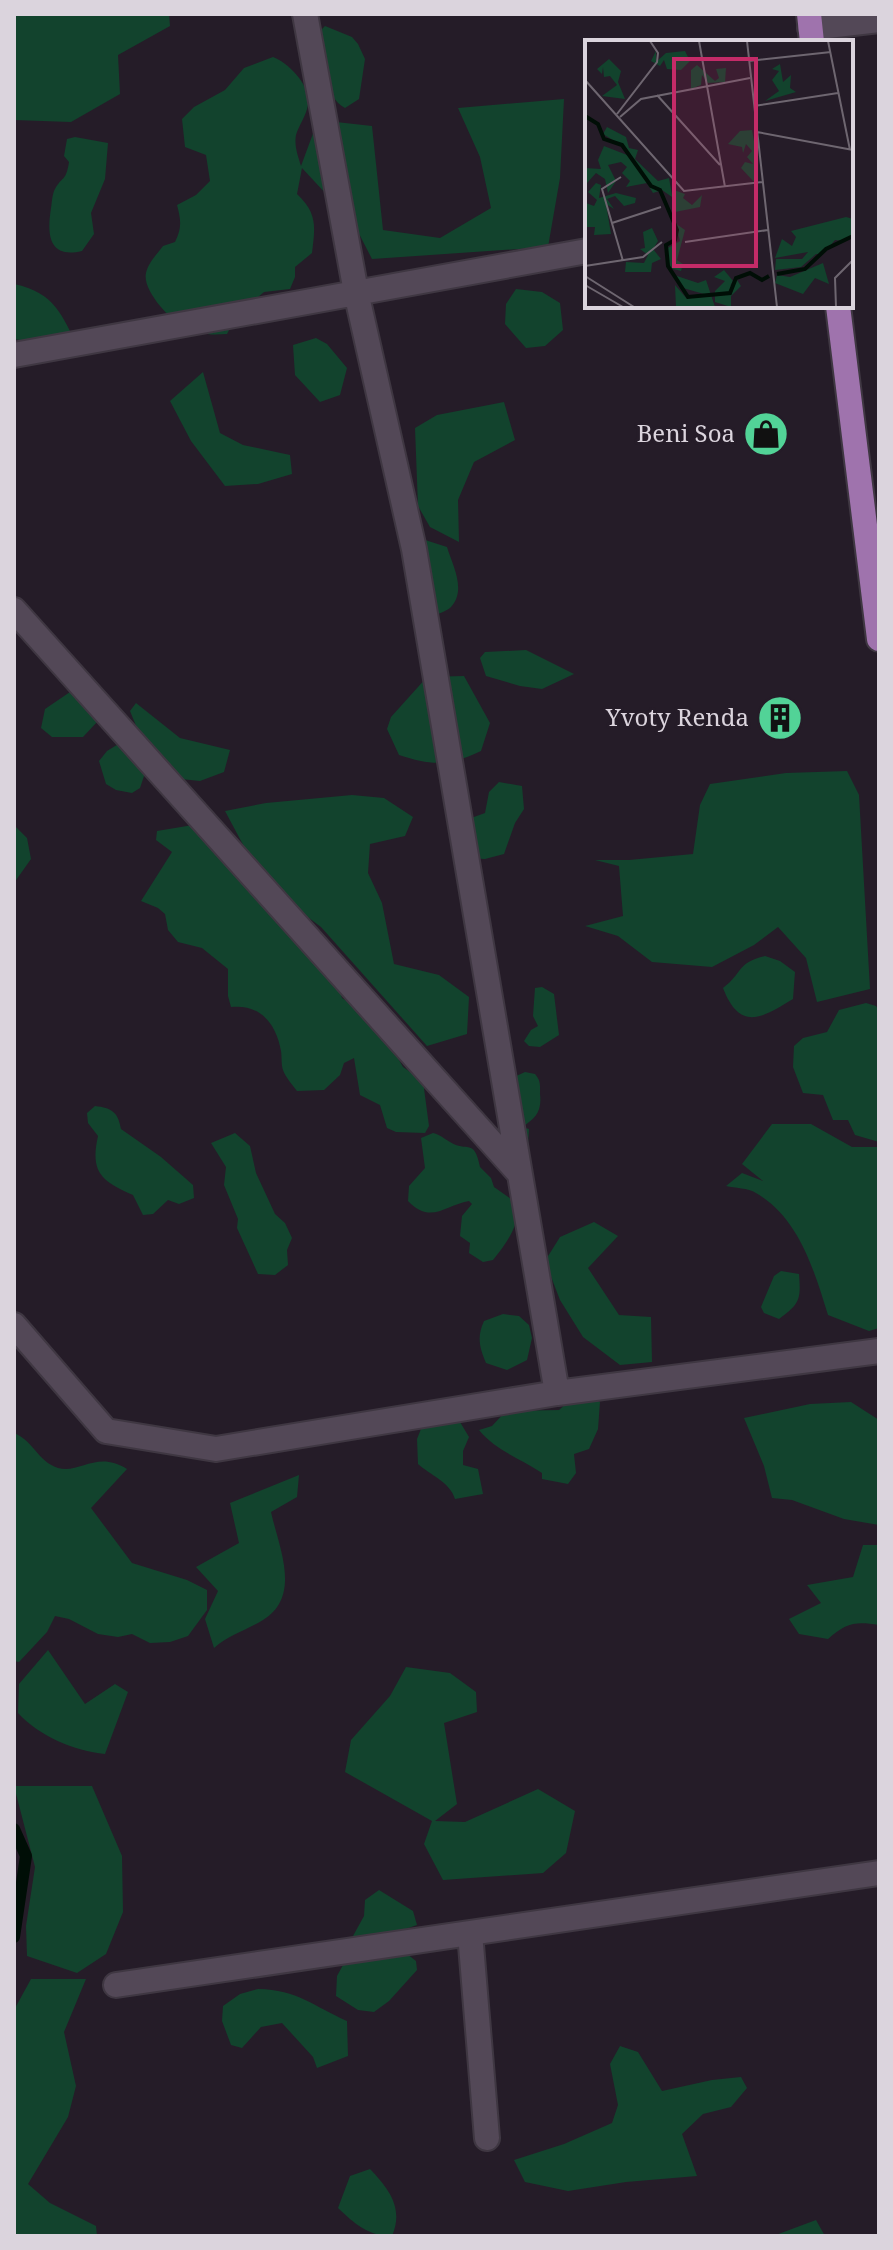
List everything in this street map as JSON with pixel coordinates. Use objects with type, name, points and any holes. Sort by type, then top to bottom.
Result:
[{"type":"main road","points":[[838,308],[871,510],[879,639]]},
{"type":"street","points":[[305,14],[356,292],[414,549],[557,1393]]},
{"type":"street","points":[[810,28],[879,20]]},
{"type":"street","points":[[14,355],[585,251]]},
{"type":"street","points":[[14,610],[519,1173]]},
{"type":"street","points":[[14,1325],[106,1431],[216,1449],[557,1393],[879,1351]]},
{"type":"street","points":[[116,1985],[879,1873]]},
{"type":"street","points":[[470,1933],[487,2138]]},
{"type":"green space","points":[[14,14],[169,14],[170,26],[118,55],[120,94],[71,122],[14,120]]},
{"type":"green space","points":[[325,26],[352,37],[365,59],[359,99],[345,108],[332,95],[325,75],[318,33]]},
{"type":"green space","points":[[273,57],[292,70],[303,83],[308,98],[296,139],[301,166],[318,120],[372,126],[383,230],[440,238],[491,208],[480,157],[458,108],[564,99],[560,178],[548,247],[372,259],[354,224],[302,168],[297,194],[312,215],[313,244],[312,253],[295,267],[290,289],[264,292],[236,316],[227,334],[200,333],[178,323],[153,296],[148,288],[146,273],[163,246],[175,242],[180,224],[177,205],[196,195],[210,181],[206,155],[185,147],[182,119],[194,107],[225,90],[244,68]]},
{"type":"green space","points":[[75,137],[108,143],[105,179],[91,213],[94,234],[82,251],[71,253],[56,248],[49,227],[53,193],[68,168],[69,162],[64,156],[67,139]]},
{"type":"green space","points":[[14,284],[39,293],[56,307],[80,350],[14,339]]},
{"type":"green space","points":[[516,289],[542,292],[560,303],[563,330],[545,346],[526,348],[505,324],[506,304]]},
{"type":"green space","points":[[316,338],[327,344],[347,368],[340,395],[320,402],[295,375],[293,345]]},
{"type":"green space","points":[[203,372],[220,433],[243,445],[290,455],[292,474],[258,484],[225,486],[191,441],[170,401]]},
{"type":"green space","points":[[504,402],[515,440],[474,462],[458,500],[459,542],[430,527],[418,506],[415,428],[437,415]]},
{"type":"green space","points":[[422,539],[447,547],[458,585],[456,600],[451,607],[433,616]]},
{"type":"green space","points":[[526,650],[574,674],[542,689],[486,676],[480,658],[485,652]]},
{"type":"green space","points":[[464,676],[490,723],[481,751],[460,760],[441,763],[399,755],[387,729],[391,717],[427,677]]},
{"type":"green space","points":[[70,692],[97,722],[83,737],[52,737],[41,728],[45,709]]},
{"type":"green space","points":[[136,703],[180,738],[230,750],[224,772],[200,781],[181,779],[139,733],[130,711]]},
{"type":"green space","points":[[120,743],[145,773],[140,788],[132,793],[106,784],[99,761]]},
{"type":"green space","points":[[847,771],[859,795],[870,989],[817,1002],[806,958],[778,927],[754,945],[712,967],[652,962],[618,936],[585,926],[623,916],[619,866],[595,860],[693,854],[700,805],[710,784],[786,773]]},
{"type":"green space","points":[[499,782],[522,786],[524,809],[515,823],[504,854],[485,859],[466,858],[460,822],[485,813],[489,792]]},
{"type":"green space","points":[[352,795],[384,798],[413,817],[405,836],[370,844],[368,873],[382,903],[394,964],[439,975],[469,997],[467,1034],[427,1046],[321,927],[285,900],[248,854],[225,811],[266,803]]},
{"type":"green space","points":[[199,824],[292,939],[303,940],[336,978],[342,998],[361,1010],[382,1030],[403,1067],[423,1081],[429,1126],[425,1133],[396,1132],[387,1128],[380,1105],[360,1095],[354,1058],[344,1063],[340,1075],[324,1090],[297,1091],[283,1070],[279,1041],[271,1024],[258,1012],[231,1007],[228,969],[202,948],[178,942],[168,930],[165,914],[141,901],[172,852],[156,840],[157,831]]},
{"type":"green space","points":[[14,825],[27,838],[31,859],[14,883]]},
{"type":"green space","points":[[765,956],[780,961],[795,972],[793,999],[762,1015],[744,1016],[730,1002],[723,988],[745,965]]},
{"type":"green space","points":[[542,987],[554,994],[559,1035],[540,1047],[529,1046],[524,1041],[538,1026],[533,1016],[535,988]]},
{"type":"green space","points":[[866,1003],[876,1006],[879,1011],[879,1142],[855,1135],[848,1120],[833,1120],[823,1095],[803,1093],[793,1067],[794,1046],[803,1038],[827,1032],[839,1010]]},
{"type":"green space","points":[[525,1072],[535,1074],[538,1079],[540,1105],[537,1114],[522,1127],[529,1129],[519,1173],[512,1078]]},
{"type":"green space","points":[[95,1106],[113,1112],[121,1129],[161,1157],[193,1185],[194,1198],[179,1204],[168,1200],[153,1214],[143,1215],[133,1195],[100,1174],[96,1158],[98,1136],[88,1123],[87,1113]]},
{"type":"green space","points":[[772,1124],[811,1124],[852,1147],[879,1147],[879,1328],[869,1331],[828,1315],[803,1246],[783,1216],[756,1193],[726,1186],[742,1173],[763,1181],[742,1164]]},
{"type":"green space","points":[[235,1133],[250,1146],[256,1173],[275,1214],[285,1223],[292,1238],[287,1250],[288,1265],[275,1275],[258,1274],[237,1228],[238,1219],[224,1185],[226,1167],[211,1143]]},
{"type":"green space","points":[[433,1133],[472,1149],[494,1187],[518,1204],[514,1227],[493,1260],[483,1262],[469,1253],[470,1243],[460,1236],[462,1216],[472,1204],[469,1201],[431,1213],[416,1208],[408,1201],[409,1186],[425,1168],[421,1138]]},
{"type":"green space","points":[[594,1222],[618,1236],[588,1268],[619,1315],[651,1317],[652,1362],[620,1365],[583,1337],[560,1300],[545,1261],[560,1237]]},
{"type":"green space","points":[[781,1271],[799,1274],[800,1290],[795,1305],[779,1319],[764,1313],[761,1307],[774,1276]]},
{"type":"green space","points":[[503,1314],[519,1316],[529,1325],[532,1338],[527,1360],[507,1370],[486,1363],[480,1342],[484,1321]]},
{"type":"green space","points":[[586,1393],[600,1402],[598,1429],[589,1449],[574,1454],[576,1473],[568,1484],[542,1479],[542,1473],[501,1449],[479,1430],[492,1426],[506,1411],[559,1410],[577,1394]]},
{"type":"green space","points":[[851,1402],[879,1420],[879,1525],[844,1519],[792,1500],[772,1498],[764,1466],[744,1418],[810,1404]]},
{"type":"green space","points":[[442,1422],[460,1422],[469,1437],[463,1451],[463,1465],[478,1469],[483,1494],[455,1499],[444,1483],[418,1464],[417,1439],[421,1429]]},
{"type":"green space","points":[[14,1433],[27,1441],[45,1461],[58,1468],[107,1462],[127,1469],[91,1508],[132,1563],[187,1580],[207,1590],[207,1610],[188,1636],[170,1642],[150,1643],[132,1634],[118,1637],[98,1634],[69,1619],[55,1616],[47,1632],[19,1662],[14,1661]]},
{"type":"green space","points":[[299,1475],[297,1497],[271,1512],[285,1570],[282,1598],[275,1610],[263,1620],[214,1648],[205,1619],[218,1591],[196,1567],[239,1543],[230,1503]]},
{"type":"green space","points":[[863,1545],[879,1545],[879,1625],[851,1624],[828,1639],[799,1634],[789,1619],[821,1603],[807,1585],[853,1577]]},
{"type":"green space","points":[[48,1650],[85,1704],[115,1684],[128,1692],[105,1754],[81,1750],[58,1741],[36,1729],[18,1713],[19,1684]]},
{"type":"green space","points":[[406,1667],[450,1673],[476,1692],[477,1712],[444,1723],[457,1804],[435,1821],[465,1822],[538,1789],[575,1811],[566,1853],[543,1873],[443,1880],[424,1844],[432,1821],[345,1772],[351,1740],[390,1696]]},
{"type":"green space","points":[[14,1786],[92,1786],[122,1856],[123,1912],[106,1954],[77,1973],[27,1956],[26,1926],[35,1867]]},
{"type":"green space","points":[[379,1890],[413,1911],[417,1925],[348,1945],[364,1916],[365,1900]]},
{"type":"green space","points":[[389,1952],[407,1954],[416,1961],[417,1970],[389,2001],[374,2012],[358,2010],[336,1996],[337,1976],[343,1965],[380,1959]]},
{"type":"green space","points":[[31,1979],[86,1979],[64,2032],[76,2086],[68,2117],[28,2184],[50,2203],[96,2226],[97,2236],[14,2236],[14,2010]]},
{"type":"green space","points":[[258,1989],[284,1992],[347,2021],[348,2056],[317,2068],[313,2057],[282,2023],[261,2027],[242,2048],[231,2045],[222,2021],[223,2006],[240,1994]]},
{"type":"green space","points":[[620,2046],[638,2052],[662,2091],[741,2077],[747,2088],[731,2107],[703,2114],[682,2134],[697,2176],[568,2191],[525,2182],[514,2160],[564,2144],[612,2123],[618,2105],[610,2064]]},
{"type":"green space","points":[[370,2169],[393,2200],[396,2217],[392,2236],[369,2231],[338,2208],[350,2176]]},
{"type":"green space","points":[[816,2220],[825,2236],[773,2236]]},
{"type":"waterway","points":[[14,1829],[26,1856],[14,1937]]},
{"type":"place","name":"Beni Soa","points":[[766,434]]},
{"type":"place","name":"Yvoty Renda","points":[[780,718]]}]
